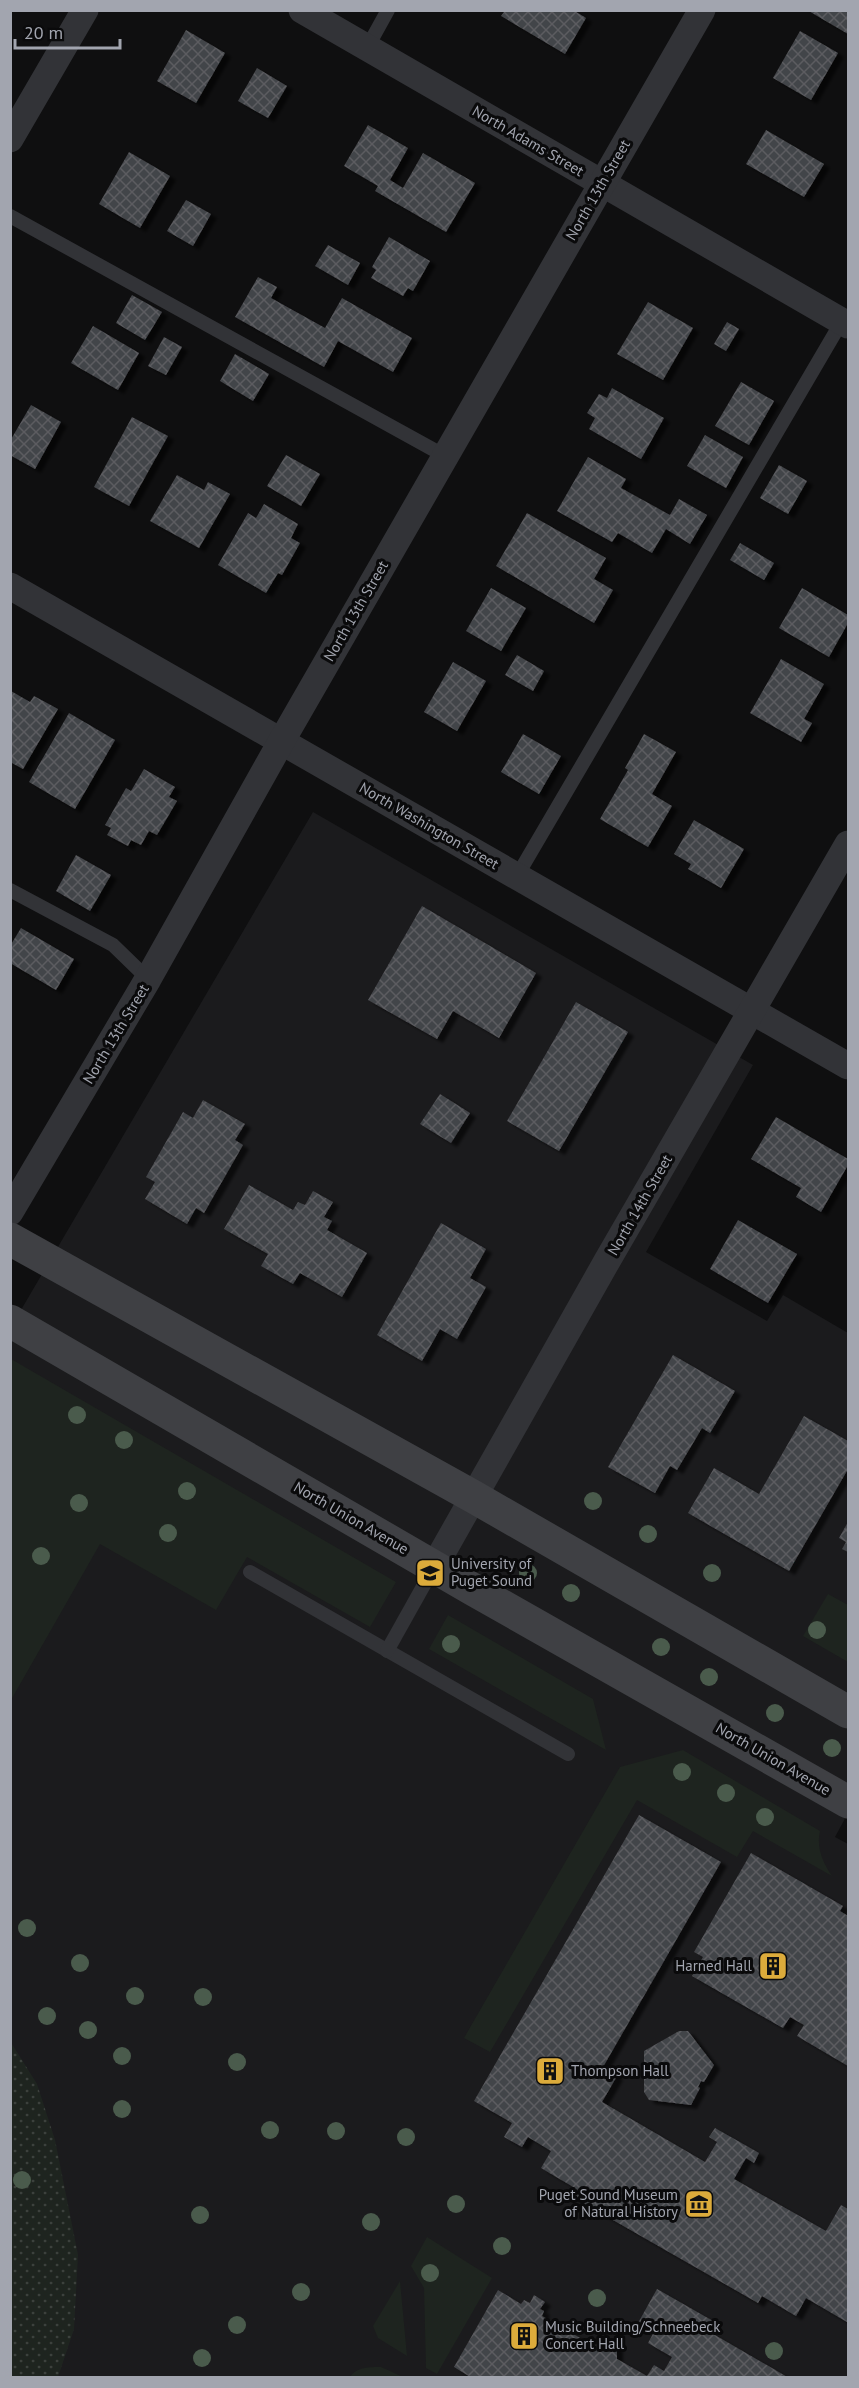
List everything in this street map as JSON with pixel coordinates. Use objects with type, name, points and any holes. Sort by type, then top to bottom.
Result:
[{"type":"street","points":[[10,139],[85,10]]},
{"type":"street","name":"North Adams Street","points":[[302,10],[845,323]]},
{"type":"street","name":"North 13th Street","points":[[10,1212],[148,979],[281,742],[702,10]]},
{"type":"street","name":"North Washington Street","points":[[10,586],[849,1066]]},
{"type":"street","name":"North 14th Street","points":[[434,1567],[607,1261],[849,844]]},
{"type":"street","points":[[10,1239],[474,1497],[849,1712]]},
{"type":"street","name":"North Union Avenue","points":[[10,1321],[434,1567],[849,1802]]},
{"type":"lane","points":[[367,48],[388,10]]},
{"type":"lane","points":[[10,216],[446,456]]},
{"type":"lane","points":[[517,876],[845,323]]},
{"type":"lane","points":[[10,890],[113,945],[148,979]]},
{"type":"lane","points":[[387,1651],[434,1567]]},
{"type":"lane","points":[[250,1572],[568,1754]]},
{"type":"shaded area","name":"University of Puget Sound","points":[[313,812],[753,1065],[646,1252],[767,1321],[783,1295],[848,1333],[848,1813],[835,1837],[848,1844],[848,2377],[11,2378],[11,1327]]},
{"type":"shaded area","points":[[11,1359],[396,1582],[370,1627],[247,1557],[216,1610],[100,1544],[11,1700]]},
{"type":"shaded area","points":[[828,1594],[848,1605],[848,1662],[803,1636]]},
{"type":"shaded area","points":[[448,1615],[593,1699],[606,1750],[429,1649]]},
{"type":"shaded area","points":[[683,1750],[820,1831],[821,1855],[832,1876],[753,1831],[737,1857],[637,1800],[490,2052],[464,2038],[620,1767]]},
{"type":"shaded area","points":[[10,2041],[37,2084],[55,2140],[78,2255],[74,2329],[58,2377],[11,2377]]},
{"type":"shaded area","points":[[427,2237],[492,2278],[437,2374],[426,2368],[424,2288],[411,2266]]},
{"type":"shaded area","points":[[400,2281],[407,2356],[378,2338],[373,2326]]},
{"type":"shaded area","points":[[381,2367],[403,2377],[350,2377],[360,2369]]},
{"type":"building","points":[[501,10],[573,10],[586,18],[565,54],[501,16],[504,12]]},
{"type":"building","points":[[807,10],[848,10],[848,34]]},
{"type":"building","points":[[186,30],[225,53],[196,103],[157,81]]},
{"type":"building","points":[[800,31],[838,53],[811,100],[773,78]]},
{"type":"building","points":[[257,68],[287,86],[268,118],[238,101]]},
{"type":"building","points":[[368,125],[408,148],[390,180],[403,188],[423,153],[475,183],[446,232],[375,191],[378,186],[344,166]]},
{"type":"building","points":[[766,130],[824,164],[804,197],[746,164]]},
{"type":"building","points":[[129,152],[170,176],[140,228],[99,204]]},
{"type":"building","points":[[186,200],[211,214],[193,246],[167,231]]},
{"type":"building","points":[[389,237],[430,261],[413,291],[408,288],[403,296],[371,278],[376,270],[372,267]]},
{"type":"building","points":[[328,245],[360,263],[348,285],[315,266]]},
{"type":"building","points":[[258,277],[277,287],[271,298],[325,328],[342,298],[412,338],[393,372],[338,341],[324,367],[235,317]]},
{"type":"building","points":[[132,295],[162,312],[145,340],[116,323]]},
{"type":"building","points":[[648,302],[693,328],[663,380],[617,354]]},
{"type":"building","points":[[727,322],[739,329],[726,351],[714,344]]},
{"type":"building","points":[[93,326],[139,353],[118,390],[71,363]]},
{"type":"building","points":[[164,337],[182,347],[166,375],[148,366]]},
{"type":"building","points":[[235,354],[269,374],[253,401],[220,381]]},
{"type":"building","points":[[741,382],[774,401],[749,445],[715,426]]},
{"type":"building","points":[[612,388],[664,418],[641,459],[589,429],[595,418],[587,413],[599,394],[607,398]]},
{"type":"building","points":[[31,405],[61,422],[35,469],[10,455],[10,441]]},
{"type":"building","points":[[132,417],[168,436],[129,506],[94,487]]},
{"type":"building","points":[[705,435],[743,457],[726,488],[687,466]]},
{"type":"building","points":[[286,455],[320,474],[301,506],[267,486]]},
{"type":"building","points":[[588,457],[626,479],[621,488],[670,515],[679,499],[707,515],[690,544],[666,529],[652,553],[618,533],[612,542],[557,511]]},
{"type":"building","points":[[779,465],[807,481],[788,514],[760,498]]},
{"type":"building","points":[[177,475],[204,490],[208,482],[230,494],[199,548],[150,521]]},
{"type":"building","points":[[264,504],[298,524],[291,538],[300,543],[282,575],[278,573],[266,593],[218,565],[248,513],[256,518]]},
{"type":"building","points":[[527,513],[606,558],[594,579],[613,590],[594,623],[496,566]]},
{"type":"building","points":[[740,543],[774,563],[764,580],[730,560]]},
{"type":"building","points":[[491,588],[526,608],[501,651],[466,631]]},
{"type":"building","points":[[802,588],[848,615],[848,623],[829,657],[779,628]]},
{"type":"building","points":[[517,655],[544,671],[533,691],[505,675]]},
{"type":"building","points":[[781,659],[824,684],[804,719],[812,723],[801,742],[750,713]]},
{"type":"building","points":[[453,662],[486,681],[457,731],[424,712]]},
{"type":"building","points":[[11,691],[30,702],[34,696],[58,709],[23,769],[10,762]]},
{"type":"building","points":[[69,713],[115,740],[75,809],[29,782]]},
{"type":"building","points":[[523,734],[561,756],[539,794],[501,772]]},
{"type":"building","points":[[644,734],[676,752],[652,794],[672,806],[648,847],[600,819],[628,770],[625,768]]},
{"type":"building","points":[[144,769],[175,787],[169,797],[177,801],[157,835],[149,831],[141,845],[131,840],[128,846],[107,835],[111,828],[105,825],[126,788],[131,791]]},
{"type":"building","points":[[694,820],[744,849],[721,888],[688,869],[691,864],[674,854]]},
{"type":"building","points":[[76,855],[111,875],[90,911],[56,891]]},
{"type":"building","points":[[422,906],[536,973],[499,1038],[453,1011],[437,1039],[368,1000]]},
{"type":"building","points":[[21,928],[74,959],[56,990],[10,963],[10,946]]},
{"type":"building","points":[[576,1002],[628,1032],[559,1151],[507,1121]]},
{"type":"building","points":[[440,1094],[470,1113],[451,1143],[420,1124]]},
{"type":"building","points":[[203,1100],[245,1124],[235,1140],[243,1145],[204,1213],[196,1208],[187,1224],[145,1199],[155,1182],[146,1177],[183,1112],[193,1118]]},
{"type":"building","points":[[776,1117],[848,1159],[848,1165],[821,1212],[796,1197],[801,1188],[751,1159]]},
{"type":"building","points":[[249,1185],[293,1210],[298,1202],[305,1205],[313,1191],[333,1202],[324,1217],[332,1221],[327,1230],[367,1253],[342,1297],[300,1273],[293,1284],[261,1266],[268,1254],[224,1229]]},
{"type":"building","points":[[738,1220],[797,1254],[768,1303],[710,1269]]},
{"type":"building","points":[[441,1223],[486,1249],[470,1278],[486,1287],[457,1339],[440,1329],[422,1361],[377,1335]]},
{"type":"building","points":[[673,1355],[735,1391],[710,1433],[702,1428],[677,1470],[670,1466],[655,1493],[608,1467]]},
{"type":"building","points":[[804,1416],[848,1441],[848,1469],[789,1571],[688,1513],[714,1468],[759,1494]]},
{"type":"building","points":[[848,1522],[848,1552],[842,1549],[846,1542],[839,1538]]},
{"type":"building","name":"Thompson Hall","points":[[639,1815],[721,1862],[603,2067],[617,2076],[602,2102],[705,2162],[717,2142],[709,2137],[715,2128],[759,2153],[754,2163],[746,2158],[734,2179],[826,2231],[841,2205],[848,2209],[847,2322],[806,2298],[796,2316],[762,2296],[758,2303],[571,2196],[575,2188],[541,2168],[551,2151],[528,2137],[522,2147],[504,2137],[512,2123],[474,2101]]},
{"type":"building","name":"Harned Hall","points":[[751,1853],[843,1906],[840,1911],[848,1916],[848,2066],[797,2036],[804,2025],[790,2017],[783,2028],[692,1976],[703,1957],[694,1952]]},
{"type":"building","points":[[679,2031],[688,2031],[714,2065],[704,2082],[701,2081],[691,2105],[649,2100],[644,2092],[644,2051]]},
{"type":"building","name":"Music Building/Schneebeck Concert Hall","points":[[657,2289],[713,2321],[708,2331],[789,2378],[472,2378],[454,2367],[498,2290],[521,2304],[524,2300],[530,2303],[534,2295],[545,2302],[540,2309],[544,2311],[542,2316],[594,2346],[605,2339],[617,2347],[617,2359],[647,2376],[654,2365],[664,2371],[672,2357],[648,2343],[654,2332],[638,2323]]},
{"type":"place","name":"University of Puget Sound","points":[[430,1573]]},
{"type":"place","name":"Harned Hall","points":[[773,1966]]},
{"type":"place","name":"Thompson Hall","points":[[550,2071]]},
{"type":"place","name":"Puget Sound Museum of Natural History","points":[[699,2204]]},
{"type":"place","name":"Music Building/Schneebeck Concert Hall","points":[[524,2336]]}]
